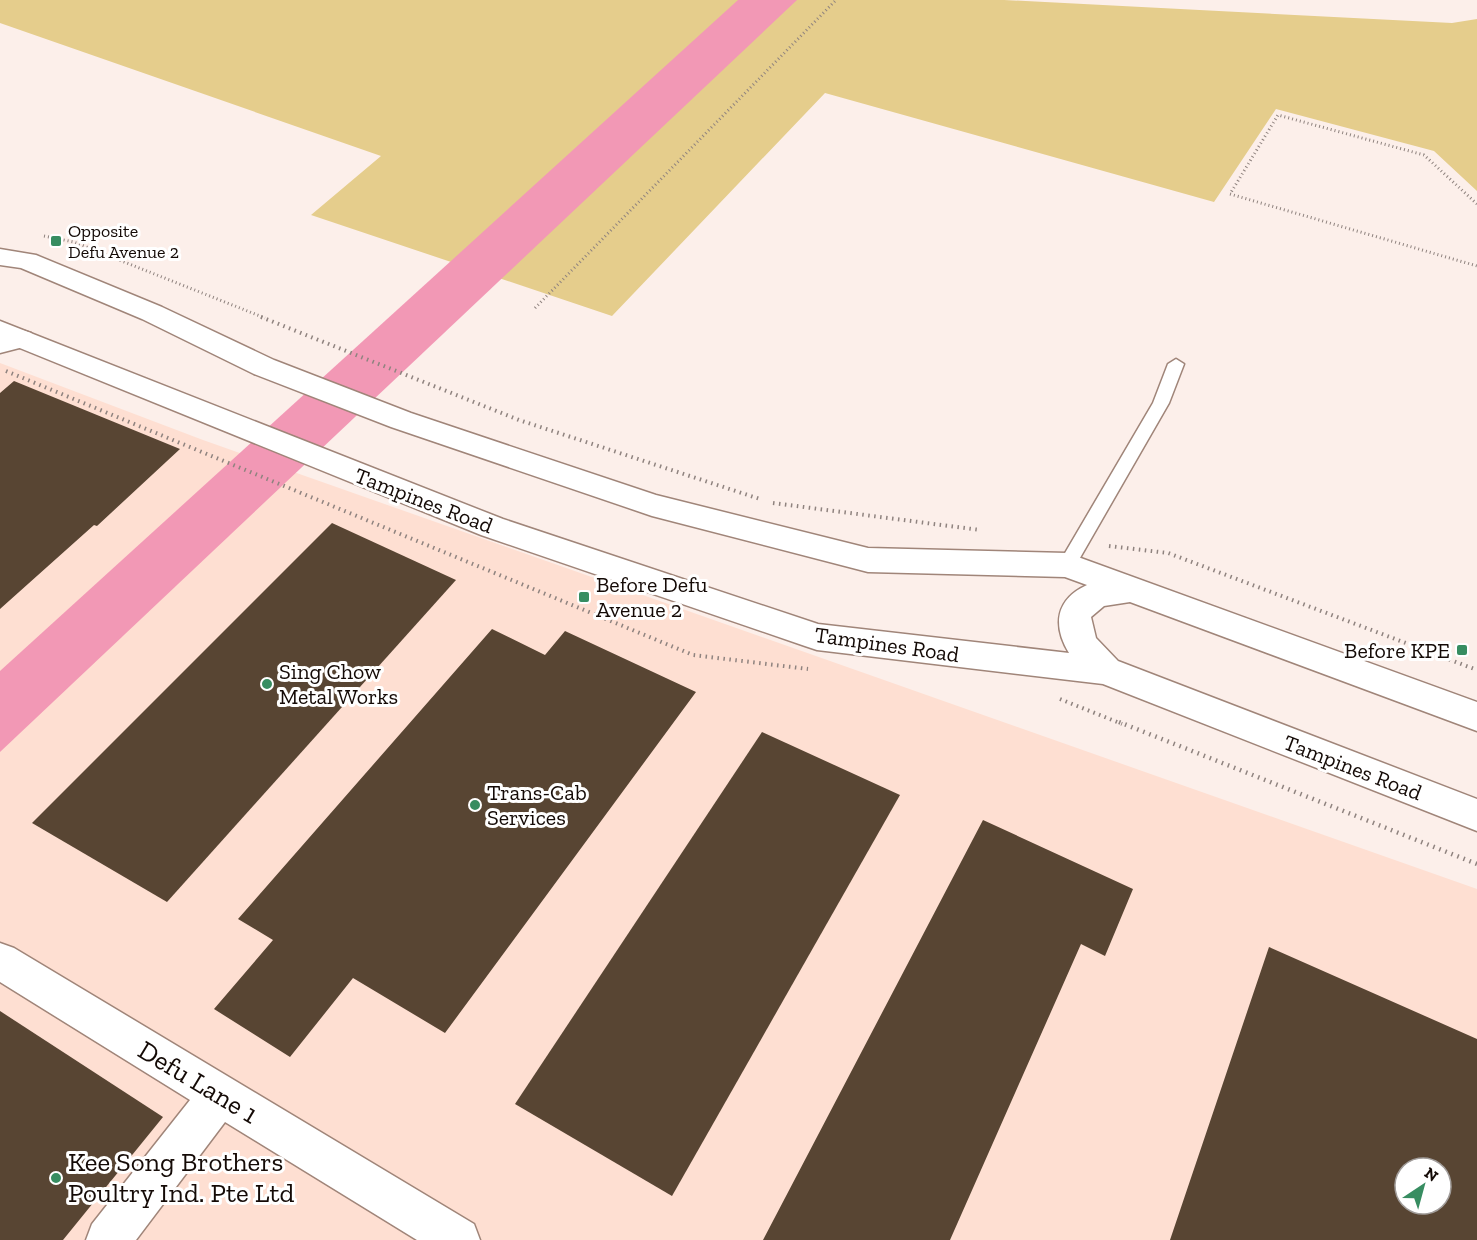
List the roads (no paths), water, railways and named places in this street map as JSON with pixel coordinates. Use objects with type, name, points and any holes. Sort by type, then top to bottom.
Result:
[{"type":"main road","points":[[0,257],[27,261],[152,313],[264,367],[401,420],[652,505],[868,560],[1073,554],[1131,588],[1477,717]]},
{"type":"main road","name":"Tampines Road","points":[[7,338],[492,527],[817,637],[1106,671],[1477,815]]},
{"type":"main road","points":[[1106,671],[1080,643],[1074,613],[1095,595],[1131,588]]},
{"type":"main road","name":"Defu Lane 1","points":[[0,961],[458,1240]]},
{"type":"main road","points":[[108,1240],[219,1096]]},
{"type":"lane","points":[[1073,554],[1161,403],[1176,364]]},
{"type":"place","name":"Opposite Defu Avenue 2","points":[[56,241]]},
{"type":"place","name":"Before Defu Avenue 2","points":[[584,597]]},
{"type":"place","name":"Before KPE","points":[[1462,650]]},
{"type":"place","name":"Sing Chow Metal Works","points":[[267,684]]},
{"type":"place","name":"Trans-Cab Services","points":[[475,805]]},
{"type":"place","name":"Kee Song Brothers Poultry Ind. Pte Ltd","points":[[56,1178]]}]
